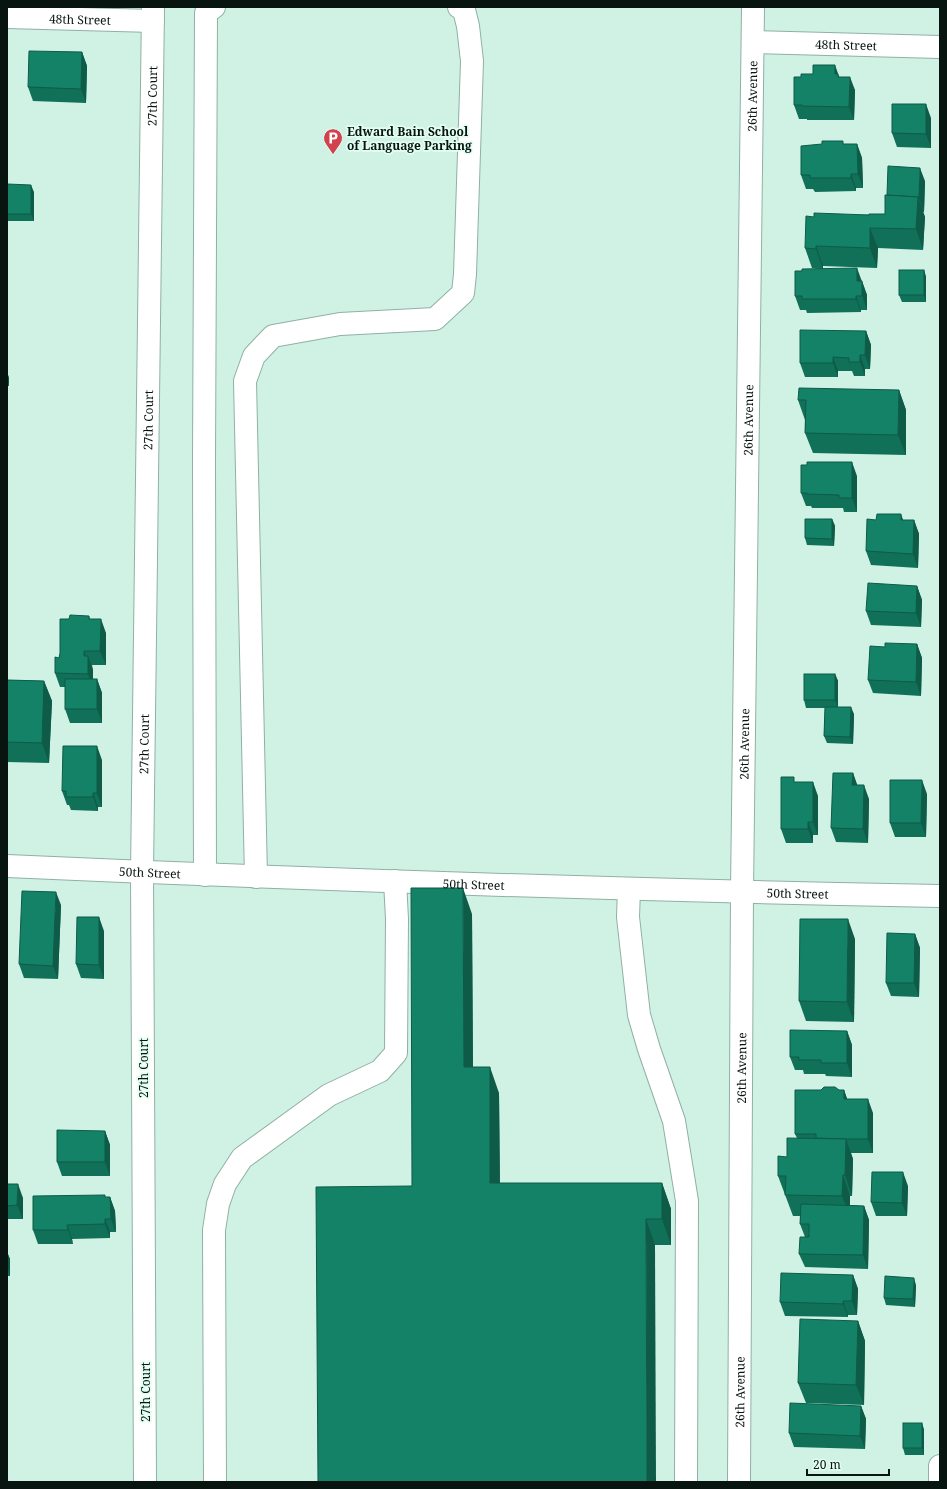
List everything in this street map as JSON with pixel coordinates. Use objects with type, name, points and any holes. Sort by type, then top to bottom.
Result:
[{"type":"street","points":[[205,875],[204,462],[206,13],[214,7]]},
{"type":"street","points":[[256,877],[245,381],[254,356],[273,336],[340,324],[435,319],[463,293],[465,274],[472,61],[468,26],[464,10],[459,7]]},
{"type":"street","name":"26th Avenue","points":[[739,1482],[742,892],[753,7]]},
{"type":"street","name":"48th Street","points":[[7,17],[153,14]]},
{"type":"street","name":"27th Court","points":[[145,1482],[142,872],[153,14]]},
{"type":"street","name":"48th Street","points":[[753,42],[940,47]]},
{"type":"street","name":"50th Street","points":[[7,866],[256,877],[742,892],[940,896]]},
{"type":"street","points":[[215,1482],[214,1230],[218,1204],[225,1184],[242,1158],[329,1096],[380,1071],[396,1053],[397,919],[395,881]]},
{"type":"street","points":[[629,888],[628,917],[639,1015],[674,1121],[687,1201],[686,1482]]},
{"type":"street","points":[[940,1466],[940,1482]]},
{"type":"building","points":[[29,51],[82,52],[81,89],[28,87]]},
{"type":"building","points":[[813,65],[835,65],[835,74],[838,74],[838,77],[850,77],[849,107],[794,105],[794,77],[801,77],[801,74],[813,74]]},
{"type":"building","points":[[892,104],[926,104],[926,134],[892,133]]},
{"type":"building","points":[[822,141],[843,141],[843,144],[857,144],[858,174],[851,174],[851,178],[810,178],[810,175],[801,175],[801,146],[822,144]]},
{"type":"building","points":[[888,166],[920,168],[919,198],[887,195]]},
{"type":"building","points":[[7,184],[31,185],[31,214],[7,214]]},
{"type":"building","points":[[885,195],[918,197],[916,229],[870,228],[870,248],[816,246],[816,249],[805,248],[806,216],[814,217],[814,213],[869,215],[885,214]]},
{"type":"building","points":[[857,268],[857,281],[862,281],[862,296],[856,296],[856,299],[802,299],[802,296],[795,296],[795,271],[802,271],[802,269]]},
{"type":"building","points":[[899,270],[924,270],[924,295],[899,295]]},
{"type":"building","points":[[800,330],[866,331],[865,355],[860,355],[860,362],[849,362],[849,358],[833,357],[833,363],[800,363]]},
{"type":"building","points":[[799,388],[899,390],[898,435],[805,433],[806,400],[798,400]]},
{"type":"building","points":[[807,462],[852,462],[852,498],[839,498],[839,495],[801,493],[801,465],[807,465]]},
{"type":"building","points":[[877,514],[901,514],[901,520],[914,520],[913,554],[866,551],[867,519],[876,520]]},
{"type":"building","points":[[805,519],[832,519],[832,539],[805,538]]},
{"type":"building","points":[[868,583],[917,586],[916,613],[866,611]]},
{"type":"building","points":[[70,615],[89,616],[89,619],[101,619],[100,651],[84,651],[84,656],[88,656],[88,674],[55,673],[55,657],[59,658],[60,653],[60,619],[69,619]]},
{"type":"building","points":[[885,643],[917,644],[916,682],[868,680],[870,646],[885,647]]},
{"type":"building","points":[[804,674],[835,674],[835,700],[804,700]]},
{"type":"building","points":[[65,679],[97,679],[97,709],[65,709]]},
{"type":"building","points":[[7,680],[44,681],[42,743],[7,742]]},
{"type":"building","points":[[825,707],[851,707],[850,737],[824,736]]},
{"type":"building","points":[[63,746],[97,746],[97,793],[93,793],[93,797],[66,797],[66,791],[62,791]]},
{"type":"building","points":[[833,773],[853,773],[852,785],[864,785],[863,829],[831,828]]},
{"type":"building","points":[[781,777],[794,777],[794,782],[813,782],[813,822],[808,822],[808,829],[781,829]]},
{"type":"building","points":[[890,780],[922,780],[921,823],[890,823]]},
{"type":"building","points":[[411,888],[463,888],[464,1067],[490,1067],[490,1183],[662,1183],[662,1219],[646,1219],[647,1482],[318,1482],[316,1187],[412,1186]]},
{"type":"building","points":[[22,891],[56,892],[53,966],[19,964]]},
{"type":"building","points":[[77,917],[99,917],[99,965],[76,964]]},
{"type":"building","points":[[800,919],[848,919],[847,1002],[799,1001]]},
{"type":"building","points":[[887,933],[915,934],[914,983],[886,983]]},
{"type":"building","points":[[790,1030],[847,1031],[847,1063],[821,1063],[821,1060],[799,1060],[799,1057],[790,1057]]},
{"type":"building","points":[[824,1087],[835,1087],[839,1090],[844,1090],[844,1099],[868,1099],[868,1139],[816,1138],[816,1134],[795,1134],[795,1090],[821,1090]]},
{"type":"building","points":[[57,1130],[105,1131],[105,1162],[57,1162]]},
{"type":"building","points":[[787,1138],[846,1139],[845,1175],[843,1175],[842,1196],[785,1195],[786,1176],[778,1176],[778,1156],[787,1157]]},
{"type":"building","points":[[872,1172],[903,1172],[902,1203],[871,1202]]},
{"type":"building","points":[[7,1184],[18,1184],[17,1205],[7,1206]]},
{"type":"building","points":[[105,1195],[105,1197],[110,1197],[111,1219],[105,1219],[105,1224],[67,1225],[68,1230],[33,1230],[33,1196]]},
{"type":"building","points":[[801,1204],[864,1206],[863,1255],[799,1254],[800,1237],[809,1237],[809,1224],[800,1224]]},
{"type":"building","points":[[781,1273],[853,1275],[852,1301],[843,1301],[843,1304],[780,1302]]},
{"type":"building","points":[[885,1276],[914,1278],[913,1299],[884,1298]]},
{"type":"building","points":[[800,1319],[858,1321],[856,1385],[798,1383]]},
{"type":"building","points":[[790,1403],[861,1406],[860,1436],[789,1433]]},
{"type":"building","points":[[903,1423],[922,1423],[922,1448],[903,1448]]},
{"type":"place","name":"Edward Bain School of Language Parking","points":[[333,155]]}]
